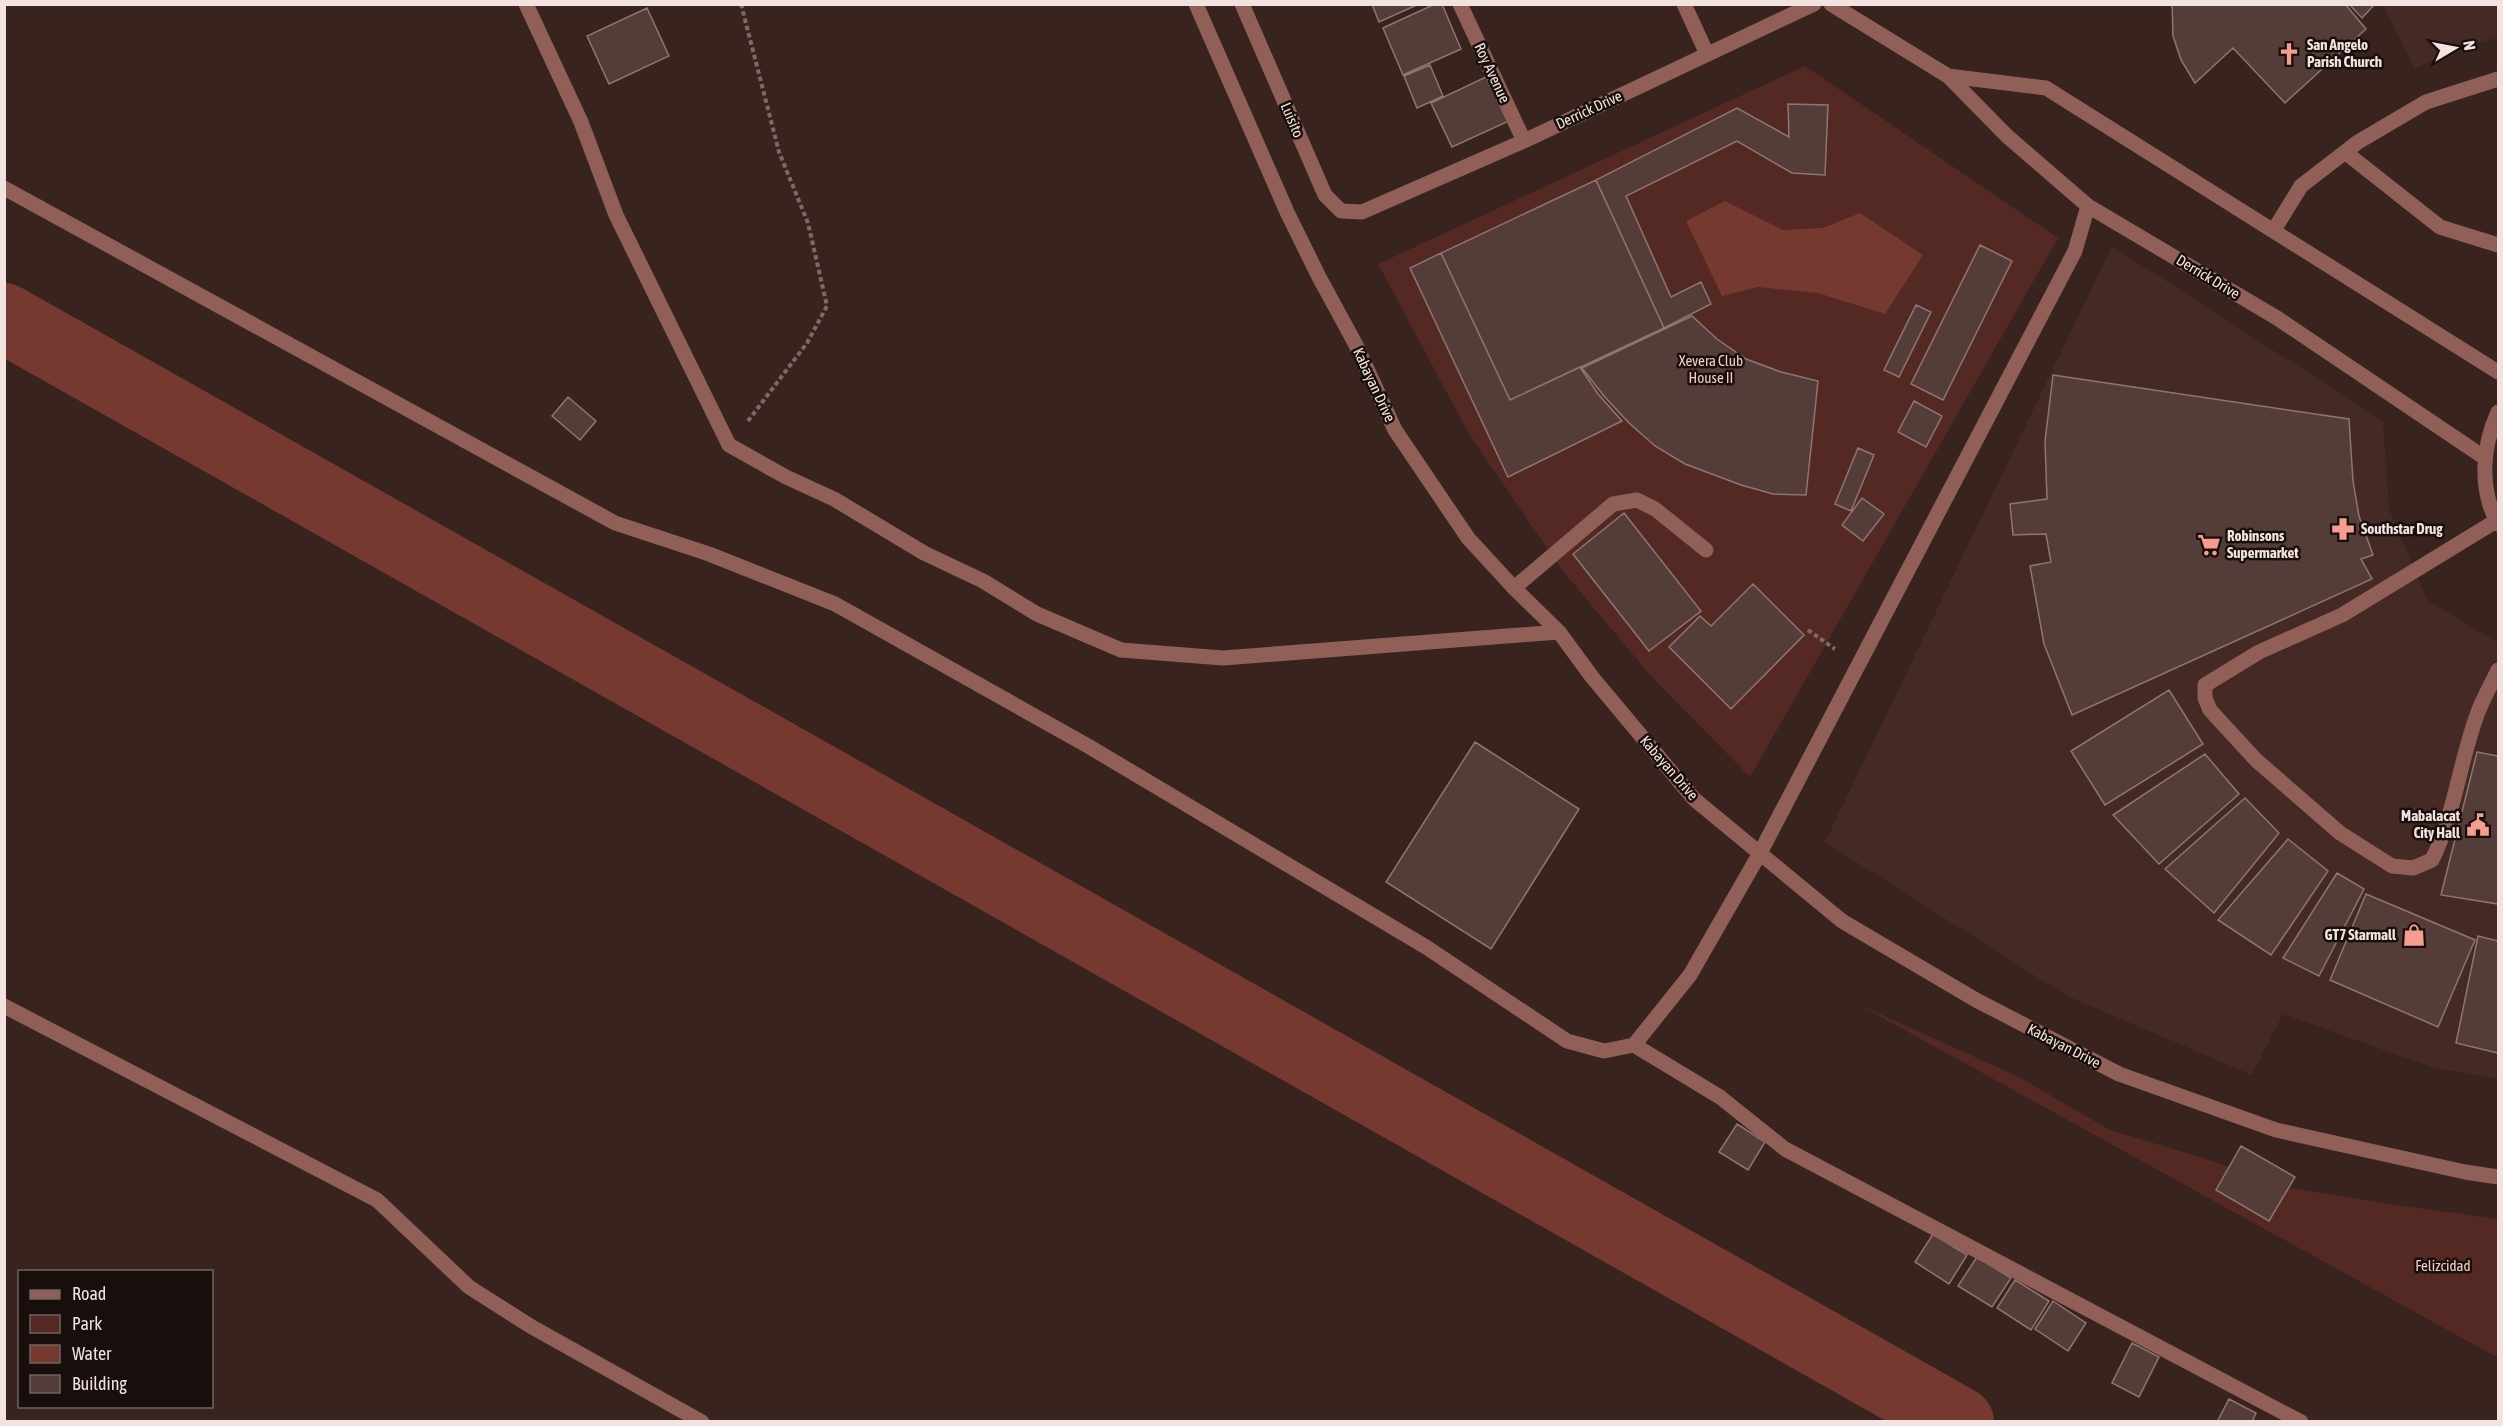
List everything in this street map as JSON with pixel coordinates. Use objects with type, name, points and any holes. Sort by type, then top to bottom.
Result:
[{"type":"street","points":[[526,4],[580,122],[616,215],[729,446],[834,500],[924,553],[983,581],[1037,614],[1121,650],[1223,658],[1559,632]]},
{"type":"street","name":"Kabayan Drive","points":[[1196,4],[1287,212],[1356,345],[1395,430],[1468,538],[1559,632],[1592,677],[1694,799],[1842,921],[1976,1000],[2119,1074],[2276,1130],[2465,1172],[2499,1177]]},
{"type":"street","name":"Luisito","points":[[1242,4],[1325,195],[1341,211],[1362,212]]},
{"type":"street","name":"Roy Avenue","points":[[1460,4],[1524,141]]},
{"type":"street","points":[[1684,4],[1707,54]]},
{"type":"street","name":"Derrick Drive","points":[[1362,212],[1524,141],[1814,4]]},
{"type":"street","name":"Derrick Drive","points":[[1831,4],[1948,76],[2007,136],[2088,206],[2277,318],[2485,458]]},
{"type":"street","name":"Derrick Drive","points":[[1948,76],[2046,88],[2499,372]]},
{"type":"street","points":[[2274,230],[2301,186],[2358,142],[2426,102],[2499,79]]},
{"type":"street","points":[[2345,152],[2440,226],[2499,245]]},
{"type":"street","points":[[4,188],[615,523],[709,554],[836,604],[1088,746],[1426,947],[1567,1041],[1604,1051],[1635,1045],[1690,975],[1760,853],[2075,251],[2088,206]]},
{"type":"street","points":[[2499,412],[2490,431],[2485,458],[2486,490],[2498,522],[2342,615],[2259,652],[2232,668],[2205,685],[2205,698],[2210,710],[2256,760],[2340,833],[2391,866],[2413,868],[2432,860],[2439,846],[2455,801],[2477,715],[2499,670]]},
{"type":"street","points":[[1514,588],[1613,504],[1638,500],[1655,509],[1706,550]]},
{"type":"street","points":[[4,1006],[377,1200],[469,1287],[532,1327],[702,1422]]},
{"type":"street","points":[[1635,1045],[1720,1097],[1785,1149],[2301,1422]]},
{"type":"path","points":[[729,446],[807,343],[827,306],[808,223],[779,152],[741,4]]},
{"type":"shaded area","points":[[2383,5],[2498,5],[2498,38],[2445,54],[2415,69]]},
{"type":"shaded area","points":[[2112,246],[2383,421],[2389,509],[2427,600],[2498,643],[2498,1079],[2434,1068],[2283,1014],[2252,1075],[2067,996],[1825,842]]},
{"type":"green space","name":"Xevera Club House II","points":[[1805,66],[2058,238],[1750,777],[1650,675],[1562,570],[1469,434],[1378,264]]},
{"type":"green space","name":"Felizcidad","points":[[1856,1003],[2019,1077],[2110,1130],[2291,1188],[2498,1219],[2498,1358]]},
{"type":"water","points":[[1725,201],[1783,230],[1823,228],[1860,213],[1923,255],[1885,314],[1818,293],[1758,287],[1722,296],[1686,221]]},
{"type":"building","points":[[1372,4],[1419,4],[1379,22]]},
{"type":"building","points":[[1435,4],[1442,4],[1461,49],[1403,75],[1383,28]]},
{"type":"building","name":"San Angelo Parish Church","points":[[2172,4],[2345,4],[2366,29],[2285,103],[2233,48],[2195,83],[2181,60],[2173,36]]},
{"type":"building","points":[[2349,4],[2375,4],[2362,18]]},
{"type":"building","points":[[647,8],[669,56],[609,84],[587,36]]},
{"type":"building","points":[[1430,65],[1443,96],[1417,108],[1404,76]]},
{"type":"building","points":[[1488,76],[1509,121],[1452,147],[1431,103]]},
{"type":"building","points":[[1788,104],[1828,105],[1825,175],[1792,173],[1737,141],[1626,196],[1671,297],[1701,282],[1711,304],[1664,328],[1596,180],[1737,108],[1789,137]]},
{"type":"building","points":[[1596,180],[1664,328],[1510,400],[1441,253]]},
{"type":"building","points":[[1980,245],[2012,261],[1943,400],[1911,384]]},
{"type":"building","points":[[1441,253],[1510,400],[1580,367],[1598,394],[1622,421],[1508,477],[1410,268]]},
{"type":"building","points":[[1916,305],[1931,312],[1899,377],[1884,370]]},
{"type":"building","points":[[1692,316],[1717,339],[1746,359],[1781,372],[1818,381],[1806,495],[1773,494],[1741,485],[1685,464],[1655,446],[1629,423],[1582,368]]},
{"type":"building","name":"Robinsons Supermarket","points":[[2053,375],[2349,419],[2353,481],[2359,516],[2373,555],[2361,559],[2372,579],[2072,715],[2044,644],[2030,566],[2051,562],[2046,534],[2013,535],[2010,504],[2047,499],[2045,441]]},
{"type":"building","points":[[568,397],[596,421],[580,440],[552,416]]},
{"type":"building","points":[[1914,401],[1942,416],[1926,447],[1898,432]]},
{"type":"building","points":[[1858,448],[1874,455],[1851,511],[1835,504]]},
{"type":"building","points":[[1862,498],[1884,514],[1863,541],[1842,525]]},
{"type":"building","points":[[1624,513],[1701,611],[1649,651],[1573,554]]},
{"type":"building","points":[[1753,584],[1804,635],[1731,709],[1669,647],[1700,616],[1711,626]]},
{"type":"building","points":[[2169,690],[2203,744],[2105,805],[2071,751]]},
{"type":"building","points":[[1475,742],[1579,809],[1491,949],[1386,882]]},
{"type":"building","name":"Mabalacat City Hall","points":[[2477,752],[2498,756],[2498,904],[2441,895]]},
{"type":"building","points":[[2205,754],[2239,794],[2159,864],[2113,815]]},
{"type":"building","points":[[2245,798],[2279,833],[2214,913],[2165,869]]},
{"type":"building","points":[[2288,839],[2328,871],[2271,955],[2218,920]]},
{"type":"building","points":[[2337,873],[2364,889],[2319,976],[2283,958]]},
{"type":"building","points":[[2366,894],[2475,940],[2438,1027],[2330,980]]},
{"type":"building","points":[[2478,936],[2498,941],[2498,1053],[2456,1043]]},
{"type":"building","points":[[1737,1124],[1765,1142],[1748,1170],[1719,1152]]},
{"type":"building","points":[[2241,1146],[2295,1177],[2269,1221],[2216,1190]]},
{"type":"building","points":[[1933,1234],[1967,1255],[1949,1284],[1915,1262]]},
{"type":"building","points":[[1977,1257],[2011,1278],[1992,1307],[1958,1286]]},
{"type":"building","points":[[2015,1280],[2049,1301],[2031,1330],[1997,1308]]},
{"type":"building","points":[[2053,1301],[2086,1323],[2068,1351],[2035,1329]]},
{"type":"building","points":[[2132,1343],[2159,1357],[2139,1397],[2112,1383]]},
{"type":"building","points":[[2229,1399],[2256,1413],[2252,1422],[2217,1422]]},
{"type":"waterway","points":[[4,318],[1959,1422]]},
{"type":"place","name":"San Angelo Parish Church","points":[[2289,54]]},
{"type":"place","name":"Southstar Drug","points":[[2343,529]]},
{"type":"place","name":"Robinsons Supermarket","points":[[2209,545]]},
{"type":"place","name":"Mabalacat City Hall","points":[[2478,825]]},
{"type":"place","name":"GT7 Starmall","points":[[2414,935]]}]
